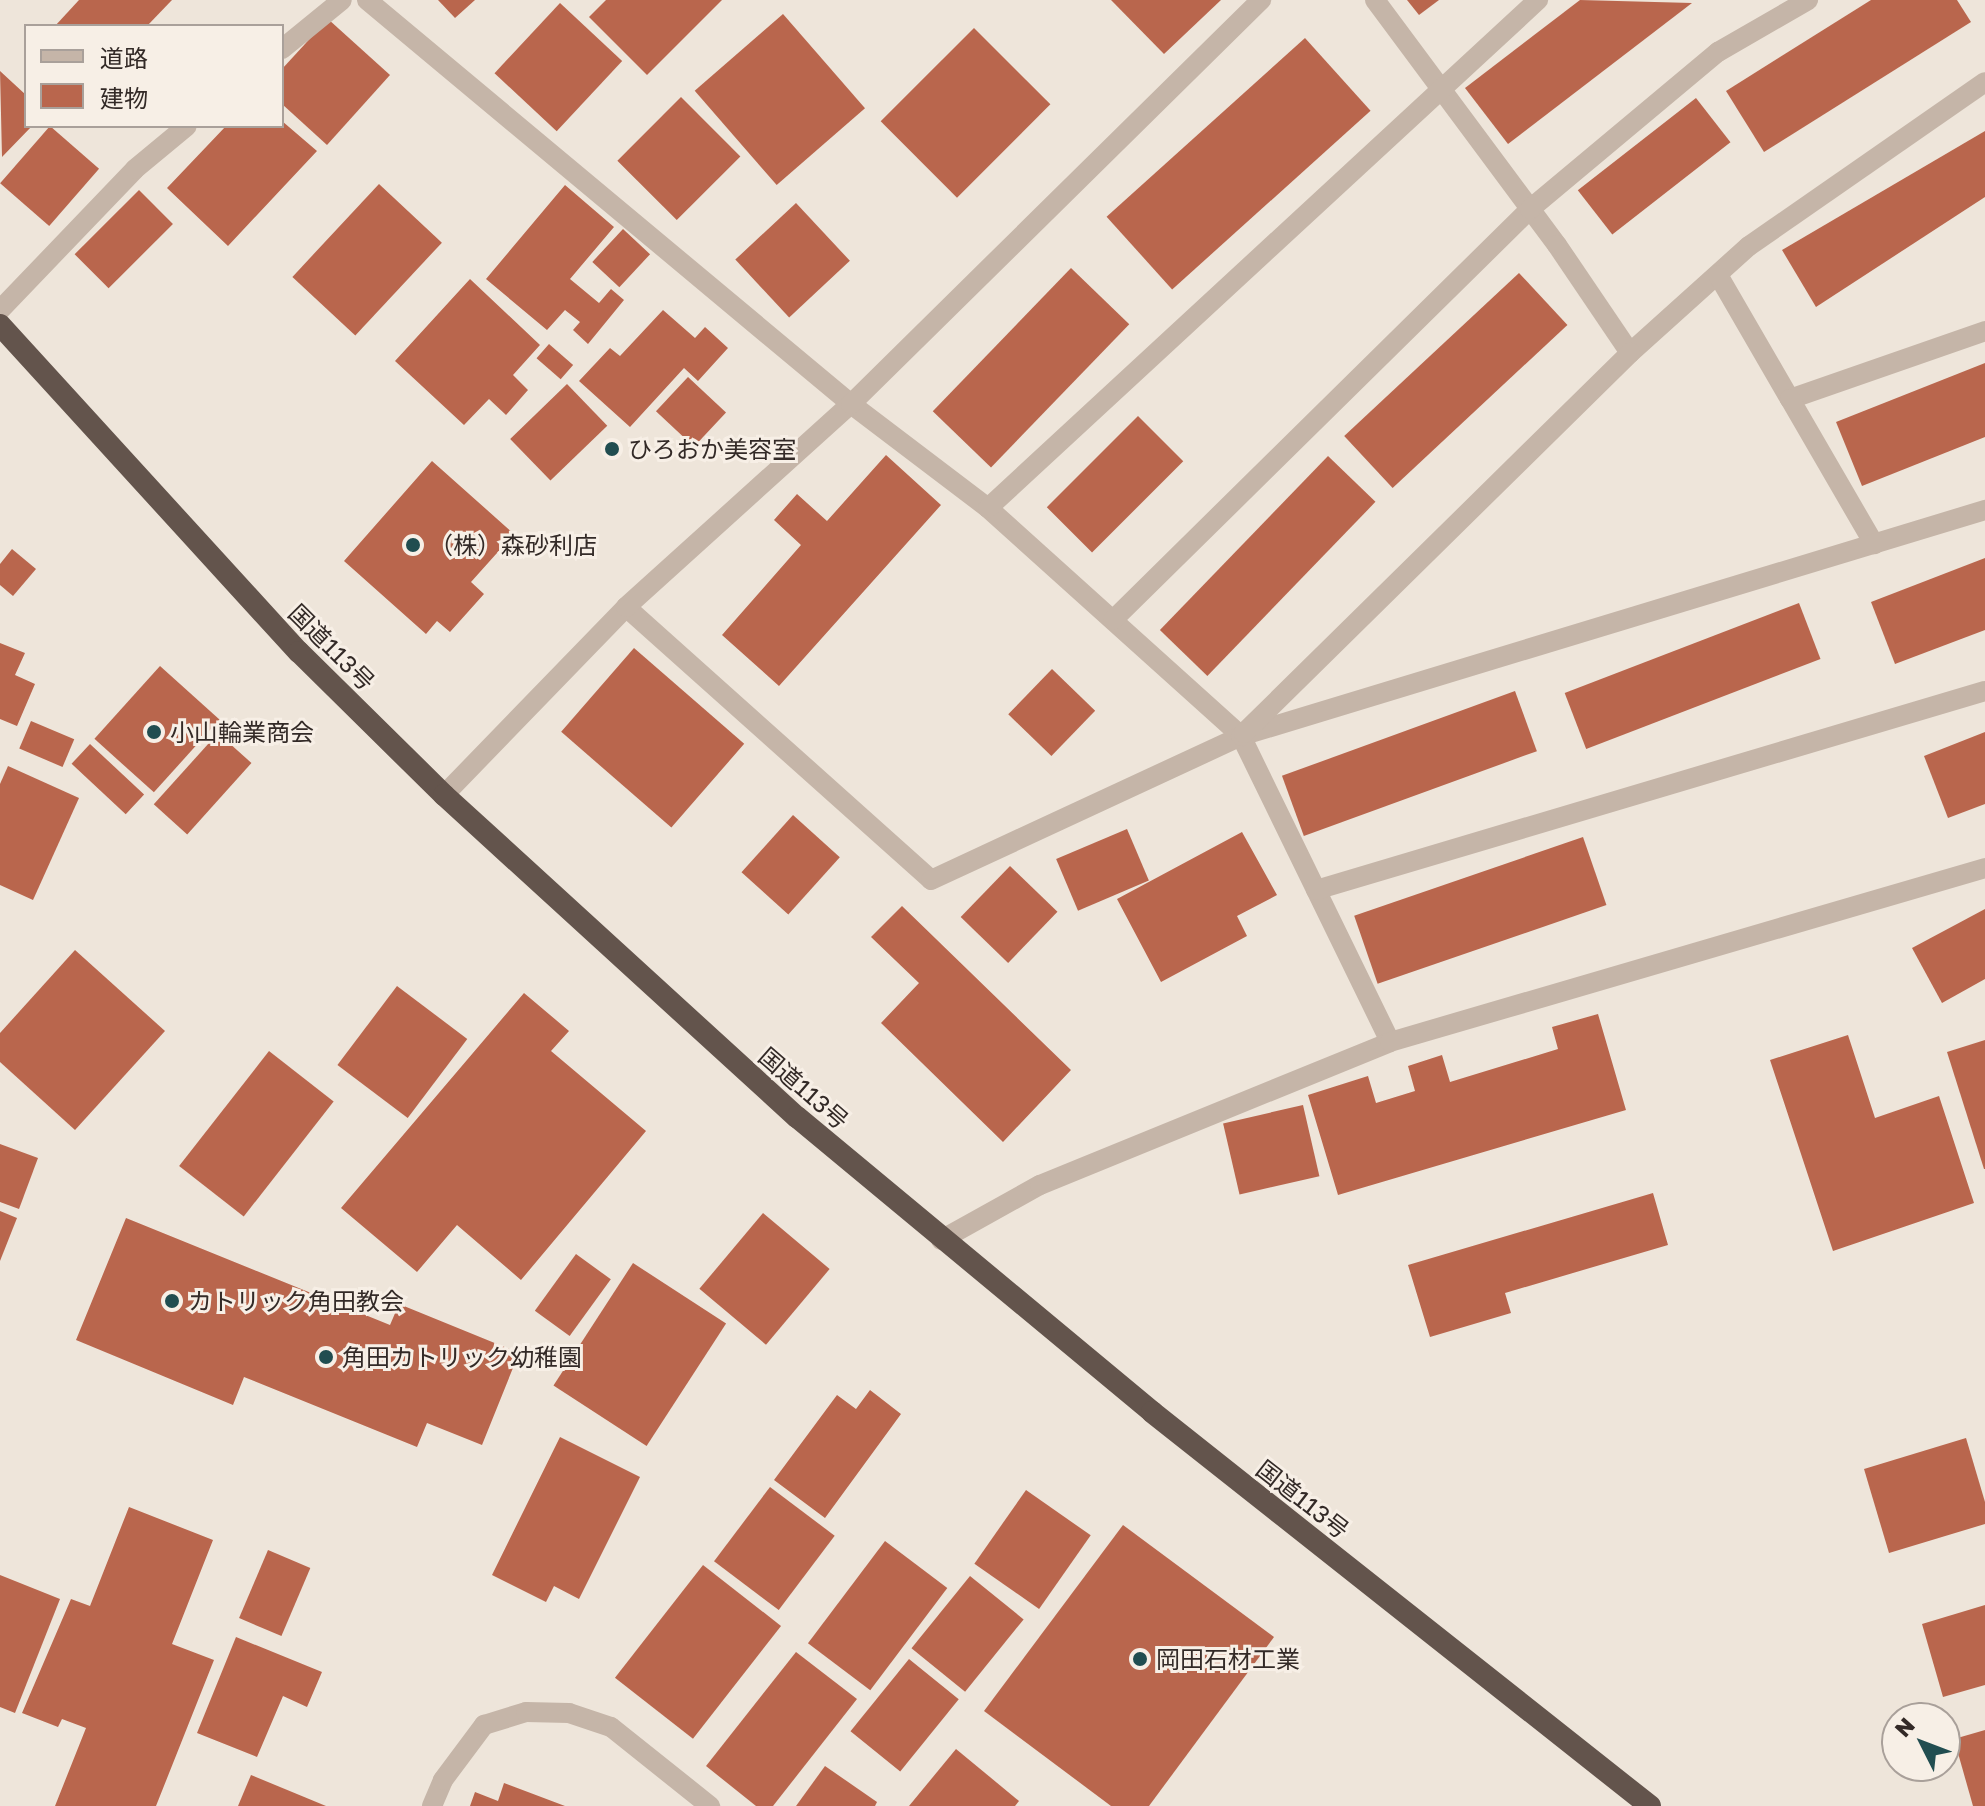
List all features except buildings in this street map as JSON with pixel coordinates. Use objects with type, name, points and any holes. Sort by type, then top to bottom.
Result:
[{"type":"highway","name":"国道113号","points":[[0,325],[278,629],[444,795],[797,1117],[941,1240],[1650,1806]]},
{"type":"street","points":[[284,47],[342,0]]},
{"type":"street","points":[[367,0],[851,404],[988,508],[1241,736],[1390,1042]]},
{"type":"street","points":[[444,795],[626,607],[851,404],[1261,0]]},
{"type":"street","points":[[1375,0],[1530,209],[1630,353]]},
{"type":"street","points":[[988,508],[1439,86],[1538,0]]},
{"type":"street","points":[[1113,620],[1530,209],[1718,52],[1808,0]]},
{"type":"street","points":[[1241,736],[1630,353],[1718,275],[1875,155],[1985,82]]},
{"type":"street","points":[[0,310],[135,169],[185,128]]},
{"type":"street","points":[[1718,275],[1874,544]]},
{"type":"street","points":[[1790,399],[1985,331]]},
{"type":"street","points":[[626,607],[931,880],[1241,736],[1985,510]]},
{"type":"street","points":[[1316,890],[1985,691]]},
{"type":"street","points":[[941,1240],[1040,1185],[1390,1042],[1985,868]]},
{"type":"street","points":[[432,1806],[443,1780],[484,1725],[526,1712],[569,1713],[611,1727],[710,1806]]},
{"type":"place","name":"ひろおか美容室","points":[[612,449]]},
{"type":"place","name":"（株）森砂利店","points":[[413,545]]},
{"type":"place","name":"小山輪業商会","points":[[154,732]]},
{"type":"place","name":"カトリック角田教会","points":[[172,1301]]},
{"type":"place","name":"角田カトリック幼稚園","points":[[326,1357]]},
{"type":"place","name":"岡田石材工業","points":[[1140,1659]]}]
